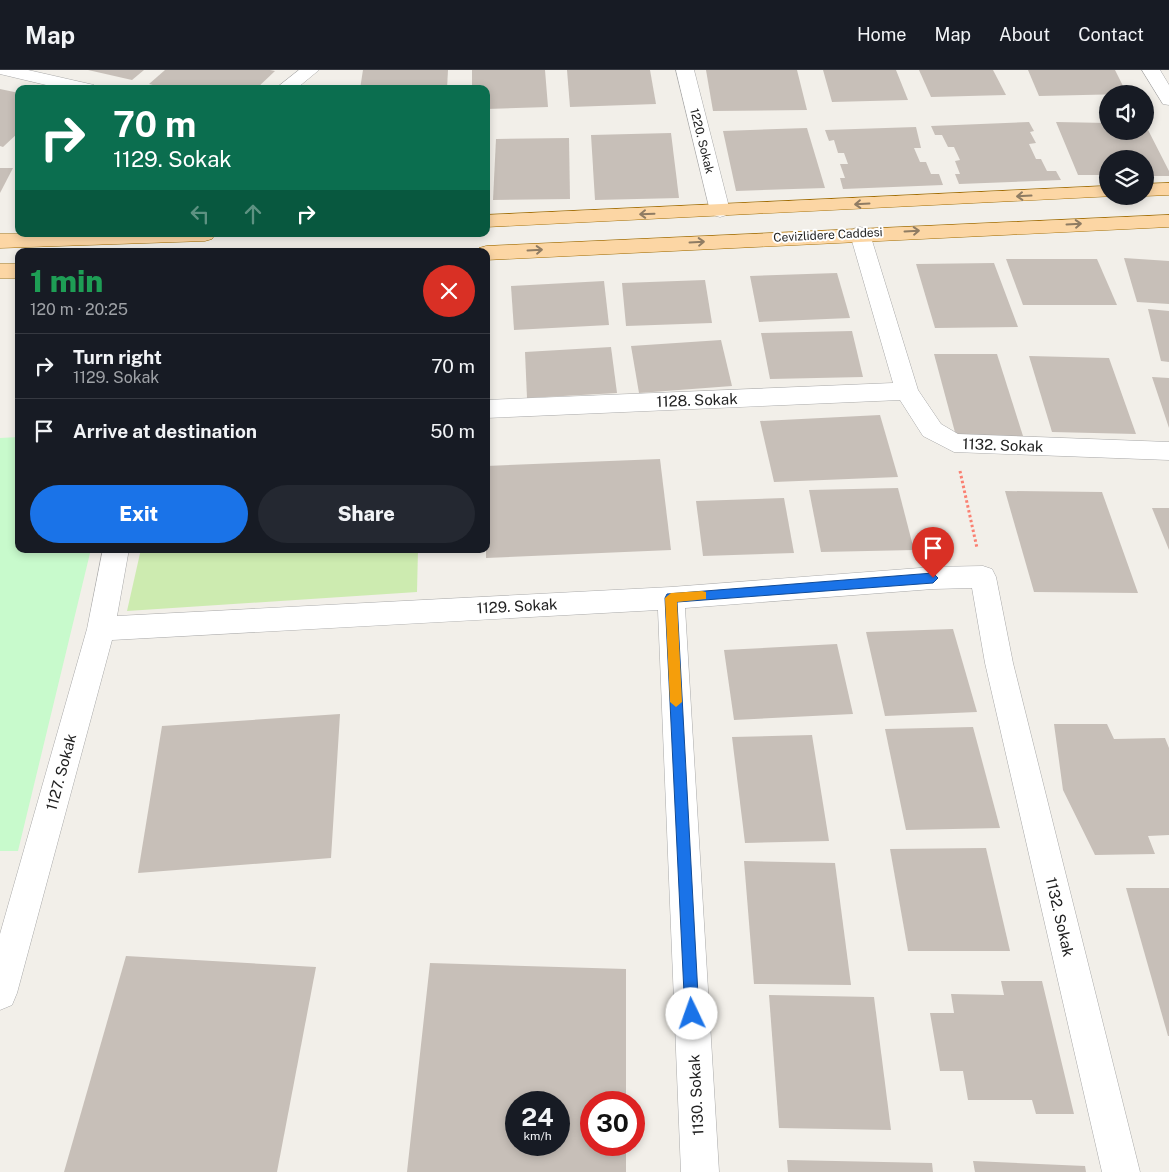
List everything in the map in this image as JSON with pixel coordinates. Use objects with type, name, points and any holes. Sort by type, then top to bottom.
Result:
[{"type":"main road","points":[[1154,190],[1169,189]]},
{"type":"main road","name":"Cevizlidere Caddesi","points":[[490,222],[1099,192]]},
{"type":"main road","name":"Cevizlidere Caddesi","points":[[490,253],[1169,221]]},
{"type":"main road","points":[[0,241],[104,237]]},
{"type":"main road","points":[[0,271],[15,271]]},
{"type":"street","points":[[4,70],[70,85]]},
{"type":"street","points":[[289,85],[310,70]]},
{"type":"street","name":"1220. Sokak","points":[[685,70],[720,211]]},
{"type":"street","points":[[1151,70],[1169,100]]},
{"type":"street","name":"1132. Sokak","points":[[860,234],[907,391],[932,430],[954,443],[1169,451]]},
{"type":"street","name":"1128. Sokak","points":[[490,409],[907,391]]},
{"type":"street","name":"1127. Sokak","points":[[0,993],[101,629],[115,553]]},
{"type":"street","name":"1132. Sokak","points":[[983,577],[999,663],[1121,1172]]},
{"type":"street","name":"1129. Sokak","points":[[101,629],[671,598],[933,578],[983,577]]},
{"type":"street","name":"1130. Sokak","points":[[671,598],[700,1172]]},
{"type":"path","points":[[954,443],[983,577]]},
{"type":"green space","points":[[15,437],[15,553],[90,553],[18,851],[0,851],[0,438]]},
{"type":"green space","points":[[140,553],[418,553],[417,592],[127,611]]},
{"type":"building","points":[[88,70],[144,70],[132,80]]},
{"type":"building","points":[[165,70],[275,71],[260,85],[149,84]]},
{"type":"building","points":[[363,70],[448,70],[447,85],[361,85]]},
{"type":"building","points":[[472,70],[545,70],[548,107],[490,109],[490,85],[472,85]]},
{"type":"building","points":[[567,70],[650,70],[656,104],[570,107]]},
{"type":"building","points":[[706,70],[797,70],[807,110],[713,111]]},
{"type":"building","points":[[823,70],[896,70],[908,100],[832,102]]},
{"type":"building","points":[[919,70],[993,70],[1006,95],[931,97]]},
{"type":"building","points":[[1028,70],[1115,70],[1122,85],[1099,85],[1099,95],[1039,96]]},
{"type":"building","points":[[0,89],[15,92],[15,136],[3,147],[0,146]]},
{"type":"building","points":[[1029,122],[1034,131],[1030,132],[1036,143],[1029,144],[1036,159],[1041,159],[1047,171],[1056,171],[1061,180],[959,184],[955,174],[960,174],[955,161],[960,160],[954,147],[948,147],[942,135],[935,135],[931,126]]},
{"type":"building","points":[[1056,122],[1099,123],[1099,140],[1153,140],[1169,171],[1169,176],[1154,176],[1154,150],[1099,150],[1099,175],[1078,175]]},
{"type":"building","points":[[916,127],[921,148],[914,148],[920,162],[926,162],[931,174],[939,174],[943,185],[843,189],[840,178],[845,178],[840,164],[848,164],[844,153],[838,153],[834,140],[829,141],[825,130]]},
{"type":"building","points":[[807,128],[825,188],[736,191],[723,131]]},
{"type":"building","points":[[671,133],[679,198],[595,200],[591,135]]},
{"type":"building","points":[[569,138],[570,199],[493,200],[496,139]]},
{"type":"building","points":[[0,168],[13,168],[0,193]]},
{"type":"building","points":[[1124,258],[1169,261],[1169,304],[1137,302]]},
{"type":"building","points":[[1006,259],[1097,259],[1117,305],[1023,305]]},
{"type":"building","points":[[994,263],[1018,327],[935,328],[916,264]]},
{"type":"building","points":[[837,273],[850,318],[759,322],[750,276]]},
{"type":"building","points":[[705,280],[712,323],[626,326],[622,283]]},
{"type":"building","points":[[604,281],[609,325],[514,330],[511,286]]},
{"type":"building","points":[[1148,309],[1169,311],[1169,362],[1161,361]]},
{"type":"building","points":[[852,331],[863,377],[770,379],[761,333]]},
{"type":"building","points":[[721,340],[732,386],[639,393],[631,346]]},
{"type":"building","points":[[611,347],[617,393],[527,398],[525,352]]},
{"type":"building","points":[[934,354],[997,354],[1023,436],[956,436]]},
{"type":"building","points":[[1029,356],[1109,358],[1136,434],[1052,432]]},
{"type":"building","points":[[1152,377],[1169,378],[1169,428]]},
{"type":"building","points":[[880,415],[898,477],[774,482],[760,421]]},
{"type":"building","points":[[660,459],[671,550],[486,558],[486,553],[490,553],[490,466]]},
{"type":"building","points":[[898,488],[914,550],[821,552],[809,490]]},
{"type":"building","points":[[1005,491],[1102,492],[1138,593],[1034,592]]},
{"type":"building","points":[[784,498],[794,553],[703,556],[696,501]]},
{"type":"building","points":[[1152,508],[1169,508],[1169,550]]},
{"type":"building","points":[[953,629],[977,712],[885,716],[866,632]]},
{"type":"building","points":[[837,644],[853,714],[734,720],[724,650]]},
{"type":"building","points":[[340,714],[331,858],[138,873],[162,726]]},
{"type":"building","points":[[1054,724],[1107,724],[1114,739],[1165,738],[1169,748],[1169,835],[1148,836],[1155,854],[1095,855],[1063,790]]},
{"type":"building","points":[[973,727],[1000,828],[906,830],[885,729]]},
{"type":"building","points":[[812,735],[829,841],[745,843],[732,737]]},
{"type":"building","points":[[986,848],[1010,951],[908,951],[890,849]]},
{"type":"building","points":[[744,861],[835,863],[851,985],[754,984]]},
{"type":"building","points":[[1126,888],[1169,888],[1169,1036],[1168,1036]]},
{"type":"building","points":[[126,956],[316,967],[277,1172],[64,1172]]},
{"type":"building","points":[[430,963],[626,969],[626,1091],[580,1091],[580,1156],[626,1156],[626,1172],[407,1172]]},
{"type":"building","points":[[1001,981],[1042,981],[1074,1114],[1036,1114],[1032,1100],[968,1100],[963,1071],[940,1071],[930,1013],[954,1013],[951,994],[1004,995]]},
{"type":"building","points":[[769,995],[874,997],[891,1130],[779,1128]]},
{"type":"building","points":[[787,1160],[932,1163],[933,1172],[788,1172]]},
{"type":"building","points":[[973,1161],[1085,1166],[1086,1172],[975,1172]]},
{"type":"slow traffic","points":[[676,702],[671,598],[702,595]]},
{"type":"route","points":[[692,1014],[671,598],[933,578]]}]
